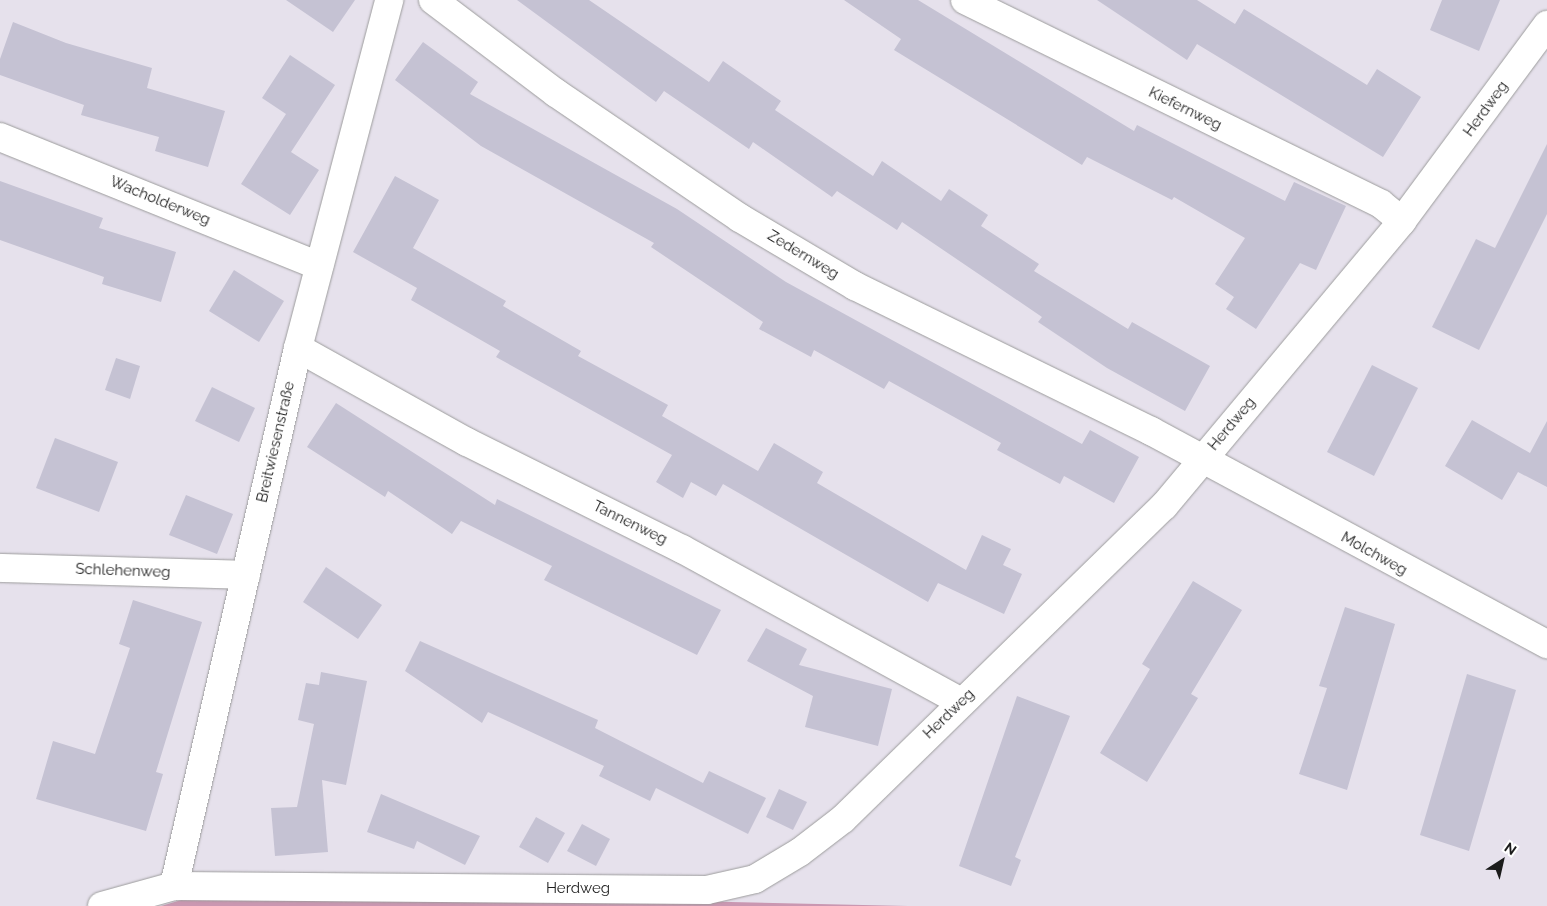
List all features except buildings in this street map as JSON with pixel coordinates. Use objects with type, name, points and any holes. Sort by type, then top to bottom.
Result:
[{"type":"street","name":"Breitwiesenstraße","points":[[174,886],[298,348],[389,0]]},
{"type":"street","name":"Zedernweg","points":[[433,0],[556,93],[748,223],[855,286],[1202,459]]},
{"type":"street","name":"Kiefernweg","points":[[965,0],[1381,204],[1402,221]]},
{"type":"street","name":"Herdweg","points":[[102,906],[174,886],[707,890],[755,879],[800,852],[843,818],[1164,506],[1402,221],[1547,25]]},
{"type":"street","name":"Wacholderweg","points":[[0,137],[319,266]]},
{"type":"street","name":"Tannenweg","points":[[298,348],[467,442],[682,549],[961,702]]},
{"type":"street","name":"Molchweg","points":[[1202,459],[1547,644]]},
{"type":"street","name":"Schlehenweg","points":[[0,568],[246,574]]},
{"type":"shaded area","points":[[414,895],[908,906],[161,906],[188,898]]}]
